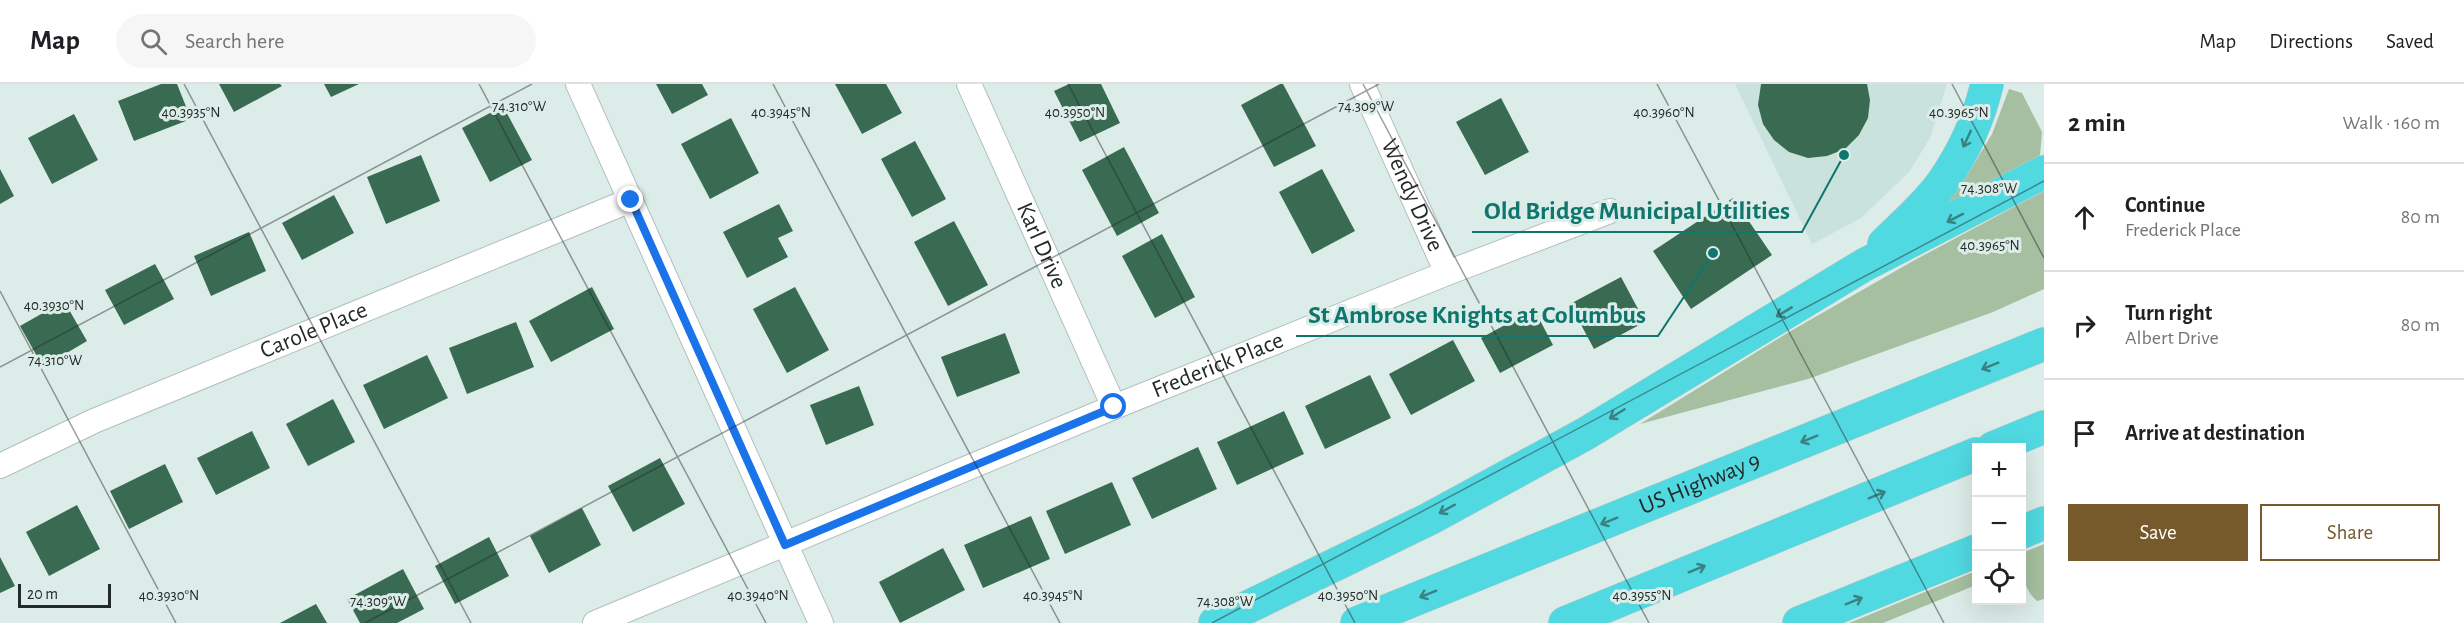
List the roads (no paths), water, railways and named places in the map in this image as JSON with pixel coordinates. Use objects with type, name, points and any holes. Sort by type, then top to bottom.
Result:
[{"type":"highway","points":[[1864,265],[1942,184],[1959,156],[1973,125],[1987,84]]},
{"type":"highway","points":[[1215,623],[1429,519],[1585,434],[1864,265],[2044,172]]},
{"type":"highway","name":"US Highway 9","points":[[1358,623],[2044,344]]},
{"type":"highway","points":[[2003,443],[2044,426]]},
{"type":"highway","points":[[1565,623],[1972,456]]},
{"type":"highway","points":[[2026,530],[2044,523]]},
{"type":"highway","points":[[1799,623],[1972,553]]},
{"type":"street","points":[[578,84],[821,623]]},
{"type":"street","name":"Karl Drive","points":[[969,84],[1114,407]]},
{"type":"street","name":"Wendy Drive","points":[[1362,84],[1447,273]]},
{"type":"street","name":"Carole Place","points":[[0,466],[94,421],[631,200]]},
{"type":"street","name":"Frederick Place","points":[[595,623],[1114,407],[1447,273],[1610,211]]},
{"type":"place","name":"Old Bridge Municipal Utilities","points":[[1844,155]]},
{"type":"place","name":"St Ambrose Knights at Columbus","points":[[1713,253]]}]
